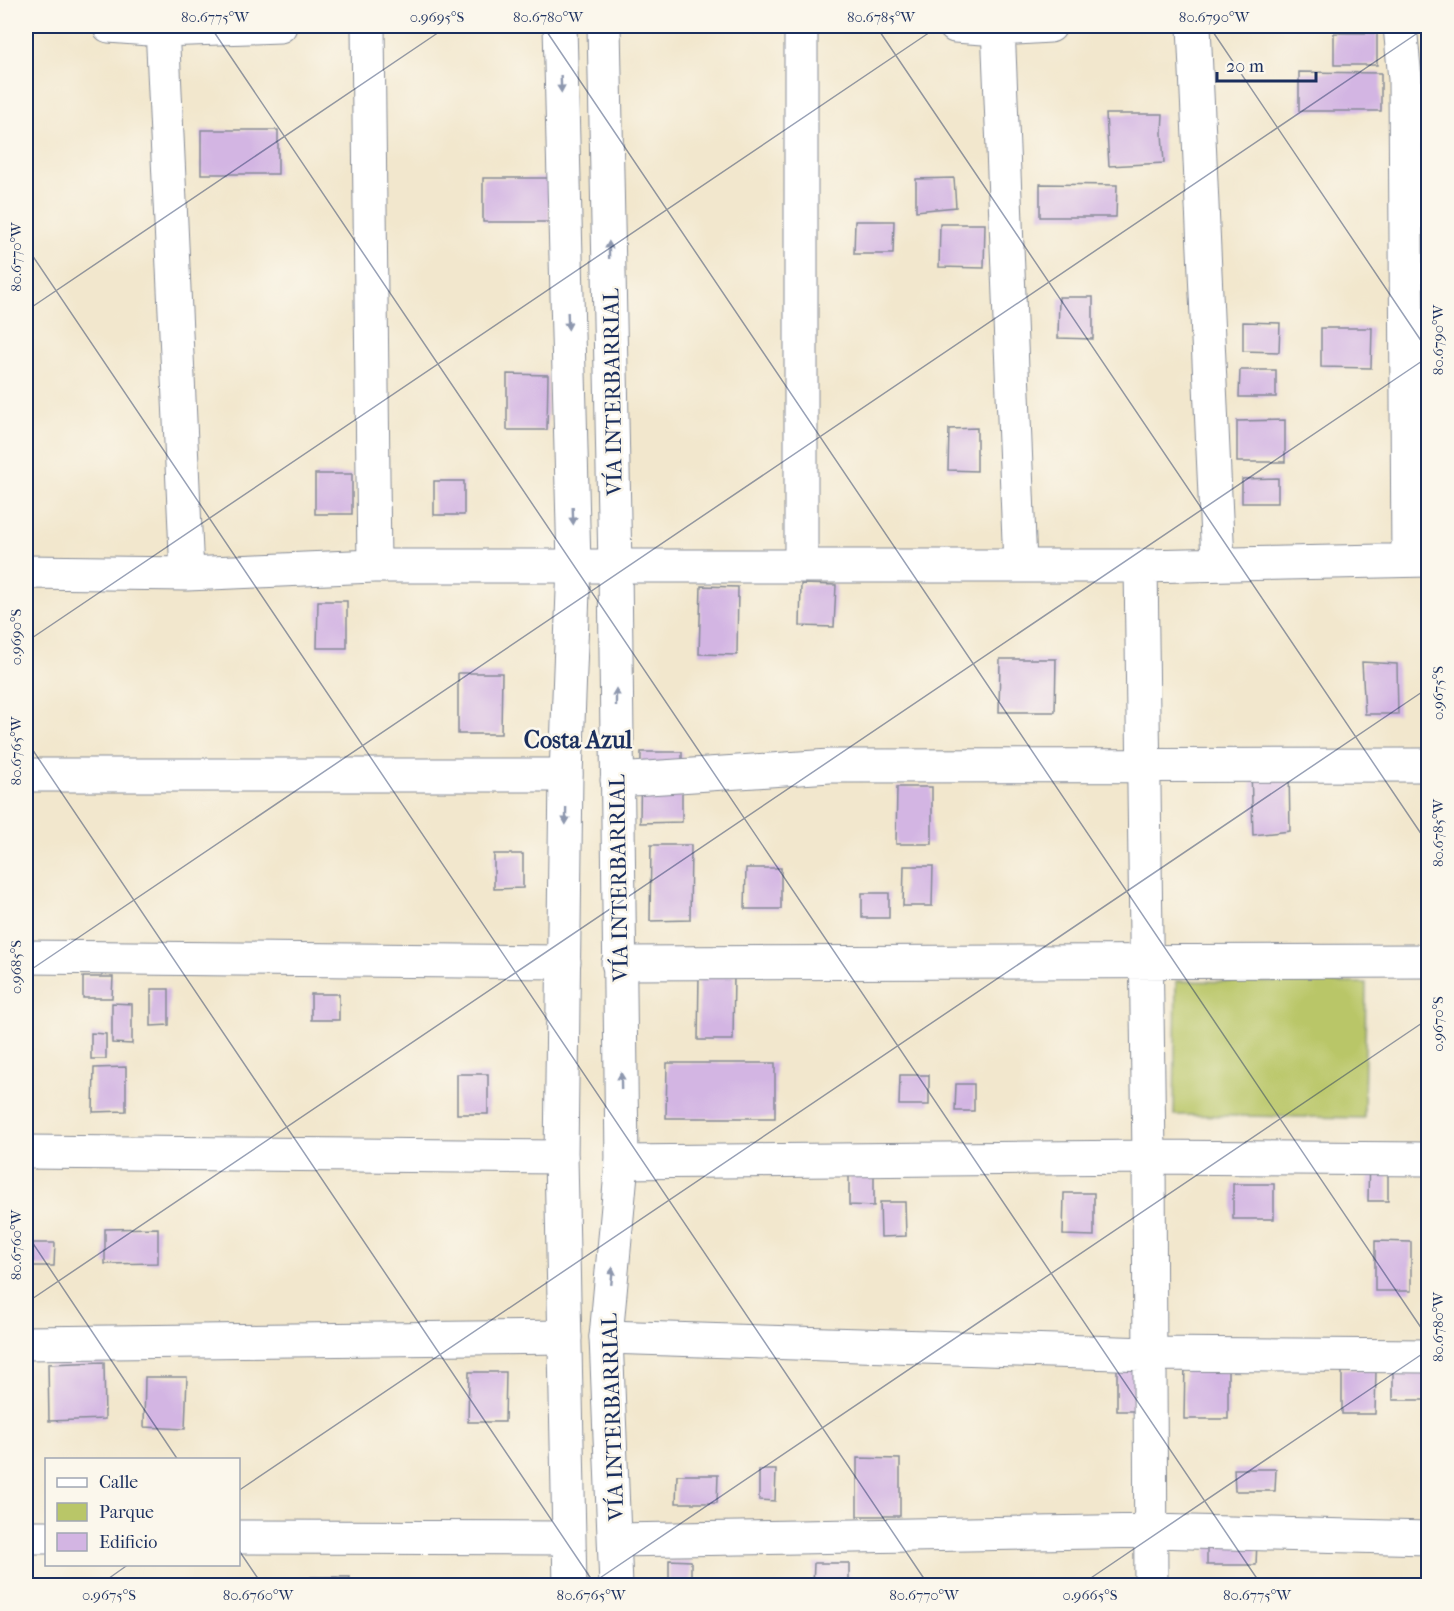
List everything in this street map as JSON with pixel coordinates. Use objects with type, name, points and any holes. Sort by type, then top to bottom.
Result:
[{"type":"street","points":[[109,26],[162,28],[280,26]]},
{"type":"street","points":[[368,26],[374,566]]},
{"type":"street","name":"VÍA INTERBARRIAL","points":[[560,26],[574,565],[566,775],[561,1157],[570,1586]]},
{"type":"street","name":"VÍA INTERBARRIAL","points":[[604,26],[615,567],[622,1161],[606,1337],[616,1586]]},
{"type":"street","points":[[801,26],[801,566]]},
{"type":"street","points":[[955,26],[1050,26]]},
{"type":"street","points":[[1194,26],[1218,562]]},
{"type":"street","points":[[26,572],[187,574],[374,566],[1141,566],[1218,562],[1418,560],[1417,79],[1400,26]]},
{"type":"street","points":[[998,27],[1020,565]]},
{"type":"street","points":[[162,28],[187,574]]},
{"type":"street","points":[[1141,566],[1149,1157],[1151,1586]]},
{"type":"street","points":[[617,780],[830,766],[1428,765]]},
{"type":"street","points":[[26,775],[566,775]]},
{"type":"street","points":[[26,957],[564,962]]},
{"type":"street","points":[[618,963],[1428,961]]},
{"type":"street","points":[[26,1152],[561,1157]]},
{"type":"street","points":[[622,1161],[1149,1157],[1428,1159]]},
{"type":"street","points":[[26,1343],[565,1337]]},
{"type":"street","points":[[606,1337],[1149,1354],[1428,1356]]},
{"type":"street","points":[[615,1540],[1151,1531],[1428,1538]]},
{"type":"street","points":[[26,1537],[45,1537]]},
{"type":"street","points":[[240,1537],[568,1538]]},
{"type":"green space","points":[[1176,981],[1366,983],[1364,1118],[1174,1115]]},
{"type":"building","points":[[1334,33],[1377,33],[1377,65],[1334,65]]},
{"type":"building","points":[[1299,72],[1381,73],[1381,111],[1299,111]]},
{"type":"building","points":[[1106,114],[1163,114],[1164,163],[1109,166]]},
{"type":"building","points":[[201,130],[278,130],[278,174],[201,174]]},
{"type":"building","points":[[483,178],[550,178],[549,222],[483,222]]},
{"type":"building","points":[[954,178],[956,207],[916,211],[916,179]]},
{"type":"building","points":[[1040,184],[1117,185],[1116,217],[1040,217]]},
{"type":"building","points":[[855,221],[894,221],[893,254],[854,254]]},
{"type":"building","points":[[940,224],[985,224],[984,268],[939,267]]},
{"type":"building","points":[[1059,297],[1093,297],[1093,339],[1058,338]]},
{"type":"building","points":[[1243,322],[1280,323],[1279,352],[1243,351]]},
{"type":"building","points":[[1321,328],[1372,328],[1371,368],[1321,367]]},
{"type":"building","points":[[1240,370],[1276,370],[1276,397],[1239,397]]},
{"type":"building","points":[[507,374],[548,375],[547,430],[507,430]]},
{"type":"building","points":[[1285,420],[1285,462],[1237,462],[1237,421]]},
{"type":"building","points":[[977,428],[977,471],[948,470],[949,429]]},
{"type":"building","points":[[315,474],[352,474],[352,514],[315,514]]},
{"type":"building","points":[[1278,478],[1278,503],[1242,503],[1242,479]]},
{"type":"building","points":[[434,481],[464,481],[464,515],[434,515]]},
{"type":"building","points":[[801,584],[836,585],[834,627],[800,626]]},
{"type":"building","points":[[701,586],[738,587],[737,655],[699,654]]},
{"type":"building","points":[[318,601],[347,601],[347,648],[317,648]]},
{"type":"building","points":[[1000,659],[1056,659],[1055,712],[999,712]]},
{"type":"building","points":[[1362,662],[1397,664],[1398,714],[1365,714]]},
{"type":"building","points":[[458,673],[502,673],[501,734],[458,734]]},
{"type":"building","points":[[641,752],[682,752],[682,822],[640,823]]},
{"type":"building","points":[[1289,767],[1290,831],[1253,835],[1251,769]]},
{"type":"building","points":[[897,787],[932,787],[932,844],[896,844]]},
{"type":"building","points":[[651,845],[691,845],[690,920],[650,921]]},
{"type":"building","points":[[494,854],[523,854],[523,888],[494,889]]},
{"type":"building","points":[[904,866],[933,866],[932,906],[903,906]]},
{"type":"building","points":[[746,868],[781,868],[781,909],[745,909]]},
{"type":"building","points":[[862,893],[889,893],[889,918],[862,918]]},
{"type":"building","points":[[699,975],[734,975],[733,1040],[698,1040]]},
{"type":"building","points":[[83,977],[113,977],[112,998],[83,998]]},
{"type":"building","points":[[151,989],[169,989],[169,1025],[151,1026]]},
{"type":"building","points":[[311,994],[339,994],[339,1020],[311,1020]]},
{"type":"building","points":[[112,1003],[132,1004],[132,1044],[112,1043]]},
{"type":"building","points":[[91,1033],[106,1034],[106,1059],[91,1059]]},
{"type":"building","points":[[667,1063],[775,1063],[775,1118],[666,1118]]},
{"type":"building","points":[[126,1067],[126,1111],[93,1112],[94,1068]]},
{"type":"building","points":[[457,1074],[488,1074],[488,1114],[457,1114]]},
{"type":"building","points":[[900,1075],[929,1075],[929,1105],[899,1105]]},
{"type":"building","points":[[956,1084],[974,1084],[974,1111],[955,1111]]},
{"type":"building","points":[[1369,1153],[1388,1153],[1388,1201],[1368,1201]]},
{"type":"building","points":[[849,1156],[874,1156],[874,1206],[849,1205]]},
{"type":"building","points":[[1233,1184],[1274,1184],[1274,1219],[1233,1219]]},
{"type":"building","points":[[1064,1193],[1094,1193],[1094,1236],[1063,1235]]},
{"type":"building","points":[[880,1202],[905,1202],[906,1236],[881,1237]]},
{"type":"building","points":[[158,1228],[158,1263],[105,1264],[105,1229]]},
{"type":"building","points":[[1375,1241],[1411,1242],[1411,1291],[1375,1291]]},
{"type":"building","points":[[33,1243],[55,1243],[54,1266],[33,1266]]},
{"type":"building","points":[[1185,1361],[1228,1361],[1228,1419],[1184,1419]]},
{"type":"building","points":[[104,1362],[105,1419],[49,1421],[48,1364]]},
{"type":"building","points":[[1117,1364],[1146,1364],[1145,1411],[1117,1411]]},
{"type":"building","points":[[1393,1365],[1427,1365],[1427,1400],[1393,1400]]},
{"type":"building","points":[[1342,1369],[1376,1370],[1375,1414],[1342,1414]]},
{"type":"building","points":[[469,1372],[506,1372],[505,1422],[468,1422]]},
{"type":"building","points":[[145,1377],[187,1377],[185,1429],[144,1427]]},
{"type":"building","points":[[857,1458],[900,1459],[900,1516],[857,1516]]},
{"type":"building","points":[[1234,1469],[1276,1469],[1275,1491],[1235,1491]]},
{"type":"building","points":[[759,1470],[776,1470],[775,1501],[759,1500]]},
{"type":"building","points":[[677,1475],[718,1475],[717,1503],[676,1503]]},
{"type":"building","points":[[1207,1541],[1257,1541],[1256,1565],[1207,1565]]},
{"type":"building","points":[[669,1560],[691,1561],[691,1586],[669,1586]]},
{"type":"building","points":[[814,1563],[849,1563],[849,1586],[813,1586]]},
{"type":"building","points":[[311,1577],[350,1577],[349,1586],[311,1586]]},
{"type":"district","name":"Costa Azul","points":[[578,740]]}]
